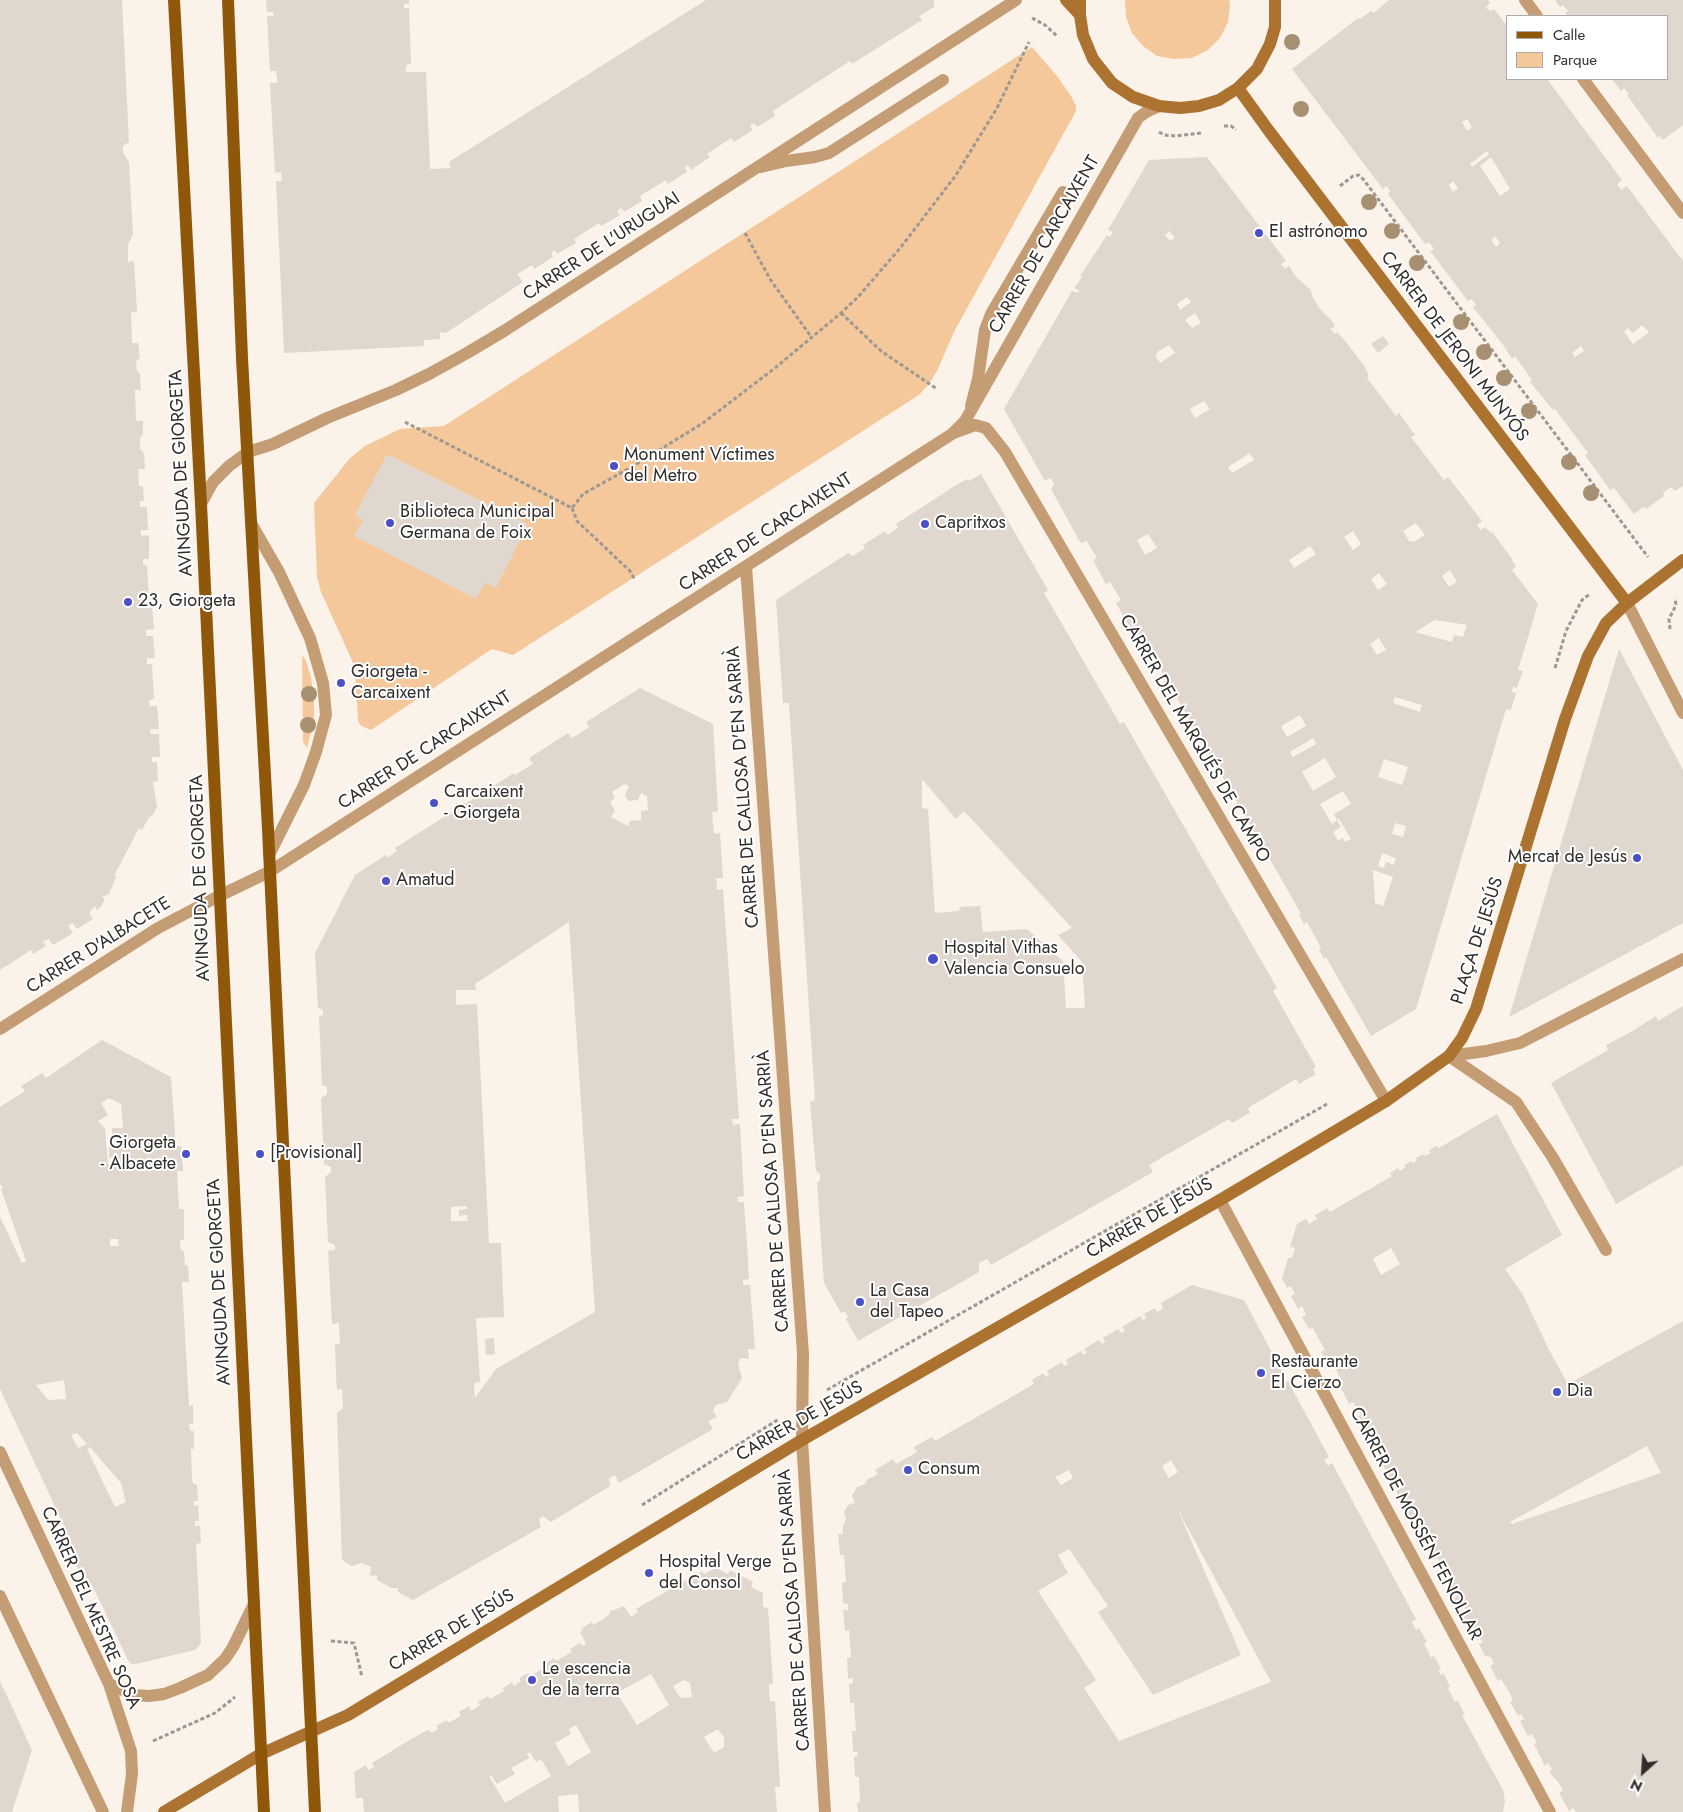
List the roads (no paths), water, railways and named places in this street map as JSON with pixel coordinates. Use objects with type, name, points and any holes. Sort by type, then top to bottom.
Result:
[{"type":"main road","name":"AVINGUDA DE GIORGETA","points":[[174,0],[201,504],[264,1812]]},
{"type":"main road","points":[[228,0],[242,358],[269,855],[315,1812]]},
{"type":"main road","points":[[1066,0],[1080,14]]},
{"type":"main road","points":[[1080,0],[1080,14],[1084,35],[1093,59],[1112,83],[1133,97],[1159,106],[1180,108],[1199,106],[1219,100],[1238,88],[1257,69],[1270,44],[1275,27],[1275,0]]},
{"type":"main road","name":"CARRER DE JERONI MUNYÓS","points":[[1238,88],[1627,603]]},
{"type":"main road","name":"PLAÇA DE JESÚS","points":[[1449,1056],[1462,1038],[1476,1009],[1565,719],[1588,656],[1606,622],[1627,603],[1683,560]]},
{"type":"main road","name":"CARRER DE JESÚS","points":[[164,1812],[261,1754],[348,1715],[802,1440],[1220,1200],[1386,1101],[1449,1056]]},
{"type":"street","name":"CARRER DE L'URUGUAI","points":[[201,504],[213,482],[229,466],[248,452],[273,444],[327,418],[396,390],[452,362],[504,331],[1016,0]]},
{"type":"street","points":[[1525,0],[1536,15]]},
{"type":"street","points":[[756,169],[769,164],[829,153],[943,80]]},
{"type":"street","points":[[1585,80],[1683,213]]},
{"type":"street","name":"CARRER DE CARCAIXENT","points":[[219,896],[269,872],[952,434],[968,416],[1138,118],[1159,106]]},
{"type":"street","points":[[968,416],[978,379],[985,330],[991,314],[1063,192]]},
{"type":"street","name":"CARRER DEL MARQUÉS DE CAMPO","points":[[952,434],[974,425],[986,428],[1005,452],[1386,1101]]},
{"type":"street","points":[[252,525],[279,572],[310,638],[324,684],[326,715],[316,752],[304,785],[269,855]]},
{"type":"street","name":"CARRER DE CALLOSA D'EN SARRIÀ","points":[[746,567],[803,1344],[802,1440],[825,1812]]},
{"type":"street","points":[[1627,603],[1683,713]]},
{"type":"street","name":"CARRER D'ALBACETE","points":[[0,1029],[158,928],[219,896]]},
{"type":"street","points":[[1449,1056],[1486,1051],[1520,1043],[1683,959]]},
{"type":"street","points":[[1449,1056],[1516,1102],[1552,1158],[1606,1250]]},
{"type":"street","name":"CARRER DE MOSSÉN FENOLLAR","points":[[1220,1200],[1550,1812]]},
{"type":"street","name":"CARRER DEL MESTRE SOSA","points":[[0,1452],[109,1684],[131,1751],[132,1774],[127,1812]]},
{"type":"street","points":[[0,1596],[103,1812]]},
{"type":"street","points":[[109,1684],[134,1695],[150,1696],[164,1694],[208,1675],[226,1659],[234,1647],[254,1604]]},
{"type":"place","name":"El astrónomo","points":[[1259,233]]},
{"type":"place","name":"Monument Víctimes del Metro","points":[[614,466]]},
{"type":"place","name":"Biblioteca Municipal Germana de Foix","points":[[390,523]]},
{"type":"place","name":"Capritxos","points":[[925,524]]},
{"type":"place","name":"23, Giorgeta","points":[[128,602]]},
{"type":"place","name":"Giorgeta - Carcaixent","points":[[341,683]]},
{"type":"place","name":"Carcaixent - Giorgeta","points":[[434,803]]},
{"type":"place","name":"Mercat de Jesús","points":[[1637,858]]},
{"type":"place","name":"Amatud","points":[[386,881]]},
{"type":"place","name":"Hospital Vithas Valencia Consuelo","points":[[933,959]]},
{"type":"place","name":"Giorgeta - Albacete","points":[[186,1154]]},
{"type":"place","name":"[Provisional]","points":[[260,1154]]},
{"type":"place","name":"La Casa del Tapeo","points":[[860,1302]]},
{"type":"place","name":"Restaurante El Cierzo","points":[[1261,1373]]},
{"type":"place","name":"Dia","points":[[1557,1392]]},
{"type":"place","name":"Consum","points":[[908,1470]]},
{"type":"place","name":"Hospital Verge del Consol","points":[[649,1573]]},
{"type":"place","name":"Le escencia de la terra","points":[[532,1680]]}]
